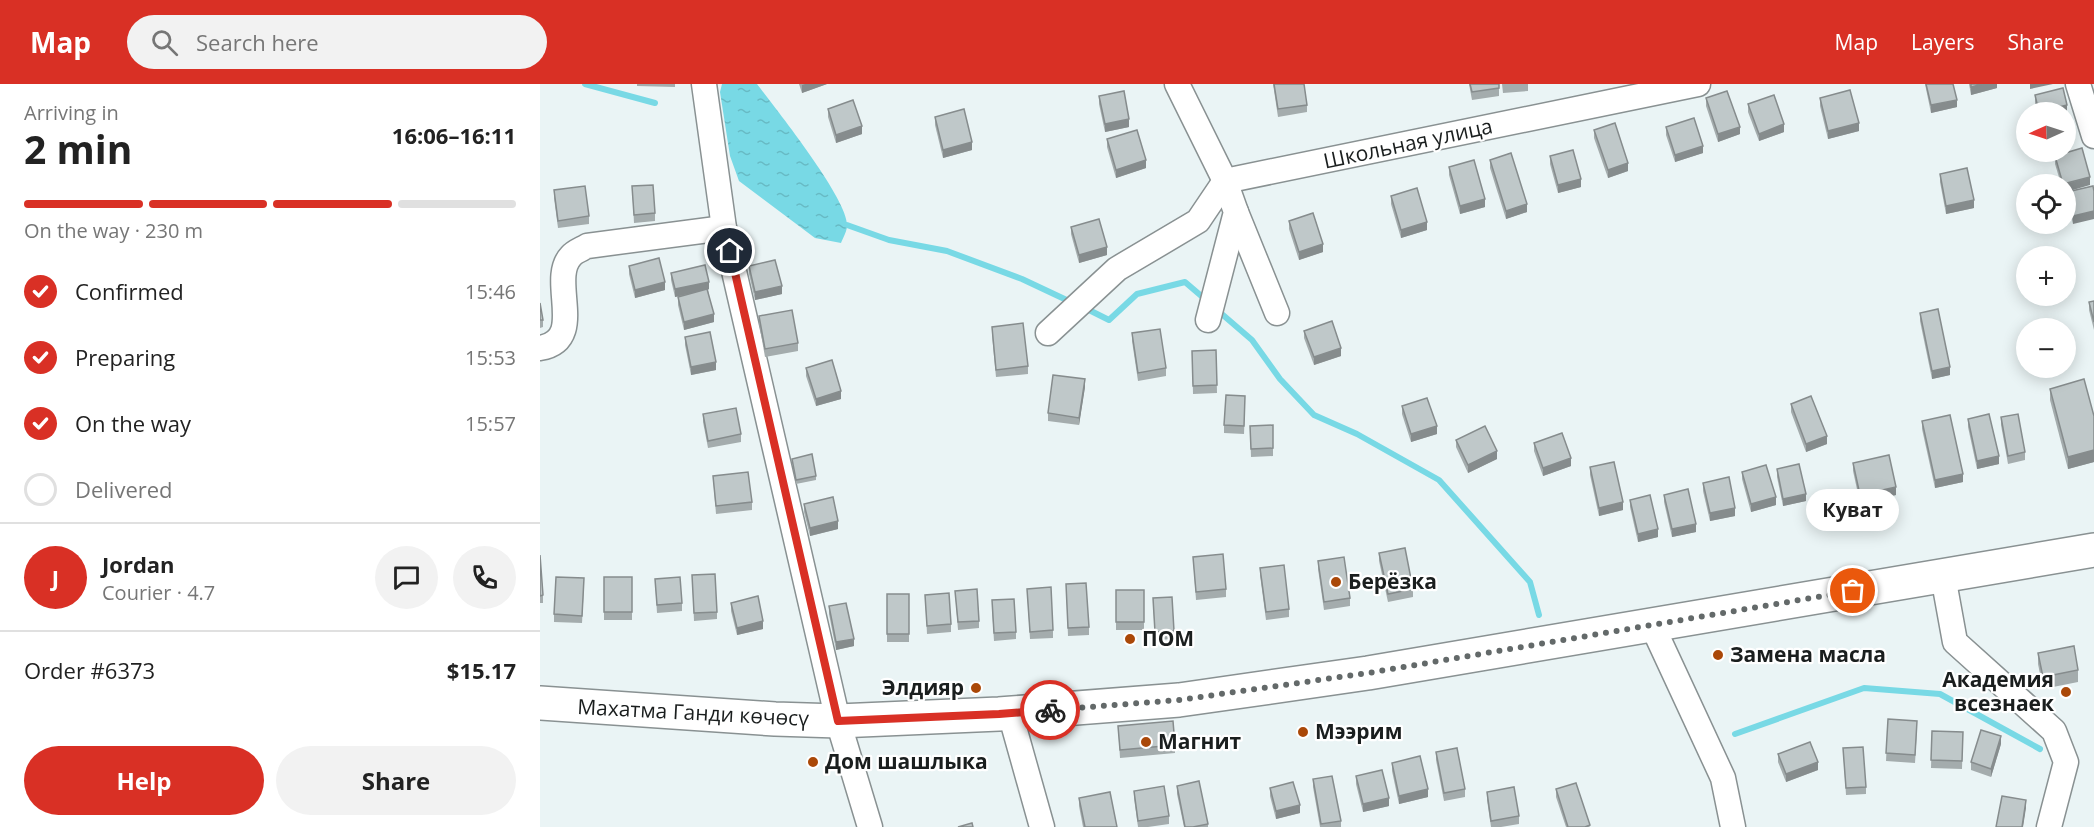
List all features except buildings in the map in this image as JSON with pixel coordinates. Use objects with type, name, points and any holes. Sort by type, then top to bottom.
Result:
[{"type":"main road","name":"Махатма Ганди көчөсү","points":[[540,703],[775,719],[838,721],[1010,713],[1179,700],[1368,673],[2094,550]]},
{"type":"street","points":[[704,84],[724,228],[838,721],[870,827]]},
{"type":"street","points":[[1177,84],[1225,182],[1277,313]]},
{"type":"street","name":"Школьная улица","points":[[1225,182],[1698,84]]},
{"type":"street","points":[[2078,84],[2094,136]]},
{"type":"street","points":[[1048,333],[1117,269],[1198,221],[1225,182]]},
{"type":"street","points":[[1208,320],[1236,212]]},
{"type":"street","points":[[540,348],[549,346],[562,335],[566,314],[564,272],[571,256],[587,246],[724,228]]},
{"type":"street","points":[[1943,576],[1955,642],[2054,731],[2066,762],[2049,827]]},
{"type":"street","points":[[1652,625],[1724,777],[1733,827]]},
{"type":"street","points":[[1010,713],[1042,827]]},
{"type":"water","points":[[722,84],[757,84],[794,133],[824,176],[844,213],[847,228],[841,243],[815,238],[739,181],[730,156],[720,92]]},
{"type":"waterway","points":[[585,84],[655,103]]},
{"type":"waterway","points":[[847,225],[889,240],[947,251],[1022,279],[1073,303]]},
{"type":"waterway","points":[[1085,308],[1109,320],[1137,294],[1185,282],[1206,300]]},
{"type":"waterway","points":[[1216,309],[1252,340],[1280,379],[1314,415],[1357,434],[1439,480],[1530,582],[1539,615]]},
{"type":"waterway","points":[[1735,734],[1864,688],[1940,694],[2040,749]]},
{"type":"way so far","points":[[1050,710],[1179,700],[1368,673],[1853,591]]},
{"type":"place","name":"Берёзка","points":[[1336,582]]},
{"type":"place","name":"Куват","points":[[1853,591]]},
{"type":"place","name":"ПОМ","points":[[1130,639]]},
{"type":"place","name":"Замена масла","points":[[1718,655]]},
{"type":"place","name":"Элдияр","points":[[976,688]]},
{"type":"place","name":"Академия всезнаек","points":[[2066,692]]},
{"type":"place","name":"Мээрим","points":[[1303,732]]},
{"type":"place","name":"Магнит","points":[[1146,742]]},
{"type":"place","name":"Дом шашлыка","points":[[813,762]]},
{"type":"route","points":[[730,251],[838,721],[1050,710]]}]
